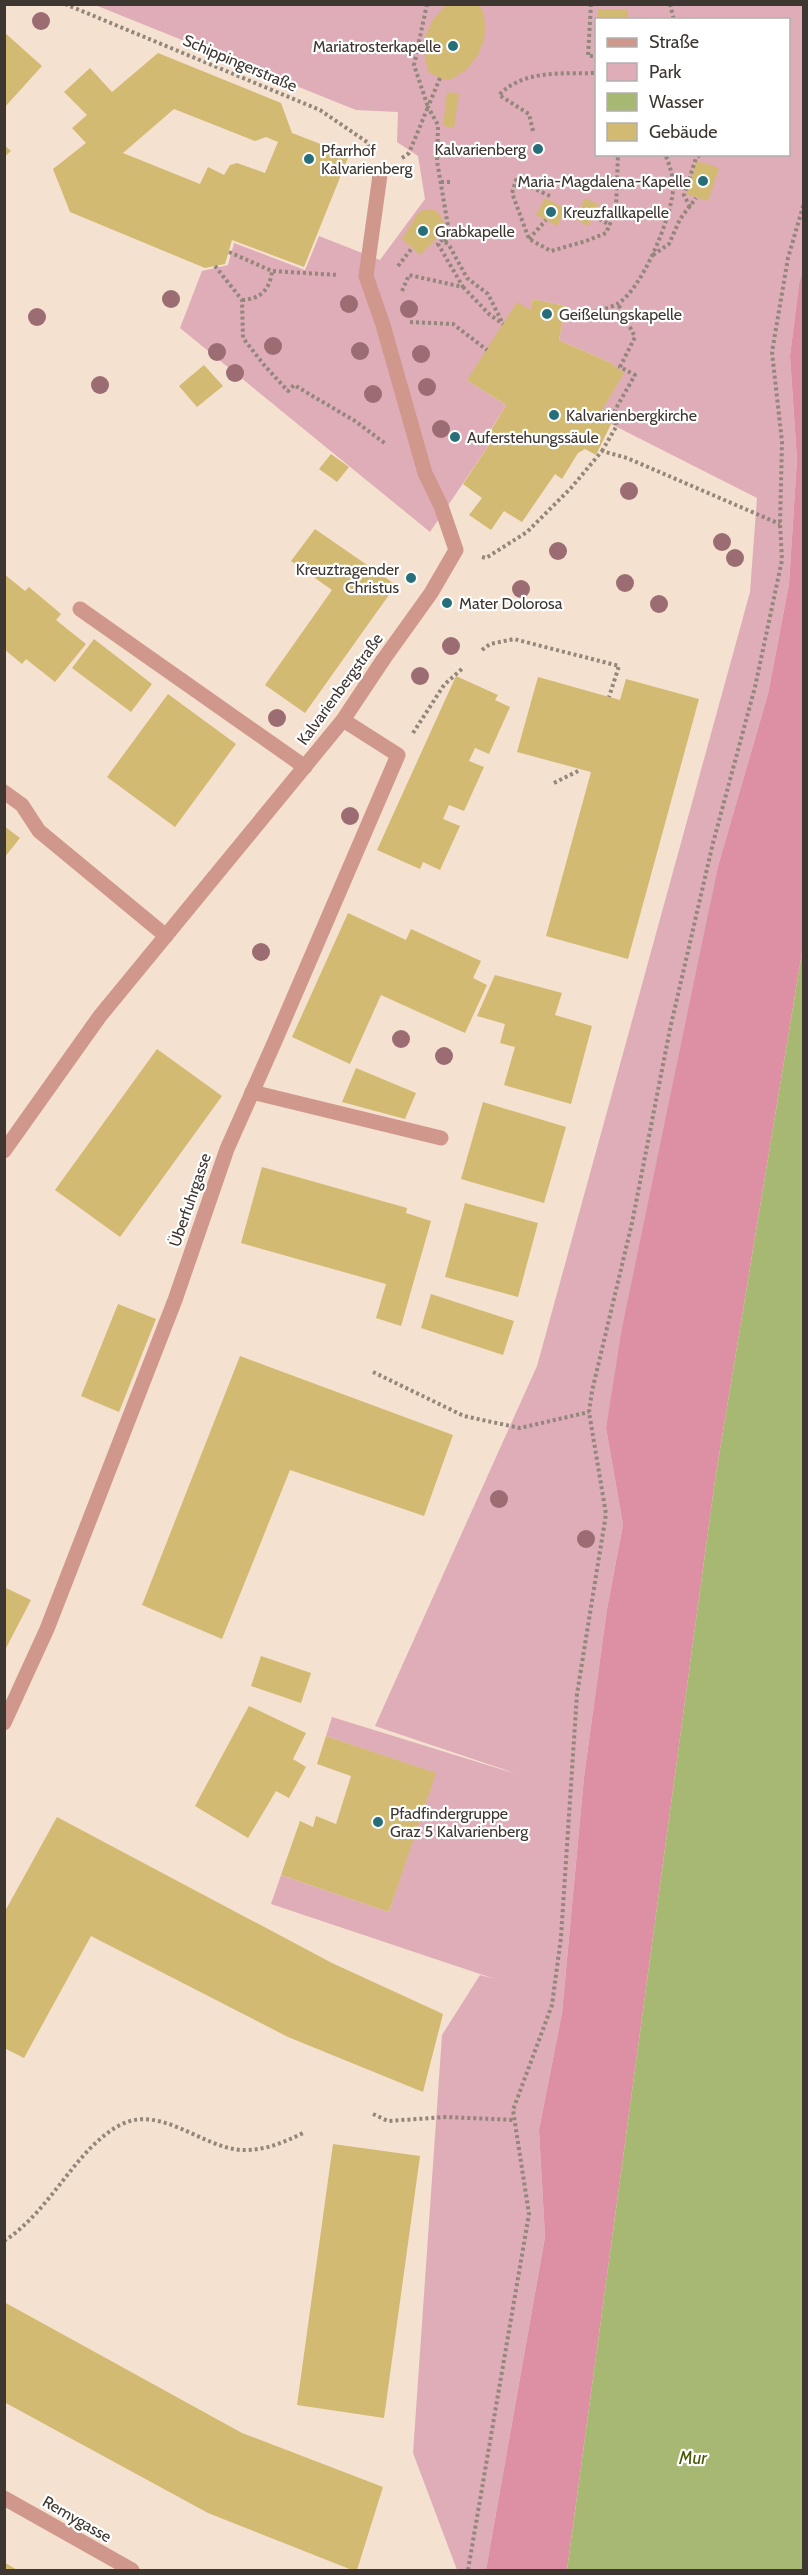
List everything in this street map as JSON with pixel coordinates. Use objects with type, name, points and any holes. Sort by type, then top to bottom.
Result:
[{"type":"street","points":[[380,175],[366,276],[383,325],[425,473],[441,506],[456,550]]},
{"type":"street","name":"Kalvarienbergstraße","points":[[4,1151],[100,1016],[343,720],[431,593],[456,550]]},
{"type":"street","points":[[80,609],[304,767]]},
{"type":"street","points":[[343,720],[398,755]]},
{"type":"street","name":"Überfuhrgasse","points":[[4,1723],[47,1629],[175,1300],[226,1149],[398,755]]},
{"type":"street","points":[[4,792],[22,805],[39,831],[166,936]]},
{"type":"street","points":[[252,1092],[441,1138]]},
{"type":"street","name":"Remygasse","points":[[4,2498],[132,2571]]},
{"type":"path","name":"Schippingerstraße","points":[[65,4],[320,110],[367,142],[380,175]]},
{"type":"path","points":[[427,4],[414,65],[428,107],[438,125],[437,161],[448,232],[445,243]]},
{"type":"path","points":[[591,4],[588,56],[595,56]]},
{"type":"path","points":[[533,131],[529,114],[499,95],[504,90],[532,75],[595,74]]},
{"type":"path","points":[[408,153],[440,78]]},
{"type":"path","points":[[550,196],[516,180],[512,193],[529,239],[551,250],[606,233],[616,210],[618,156]]},
{"type":"path","points":[[564,317],[618,304],[639,280],[668,217],[673,189],[671,169],[666,156]]},
{"type":"path","points":[[690,207],[684,195],[698,156]]},
{"type":"path","points":[[441,182],[450,182]]},
{"type":"path","points":[[652,255],[669,244],[680,219],[696,198]]},
{"type":"path","points":[[468,2571],[529,2214],[513,2110],[552,2006],[561,1937],[577,1694],[606,1514],[589,1412],[632,1223],[670,1029],[707,867],[755,687],[782,560],[780,524],[782,442],[772,352],[788,258],[804,203]]},
{"type":"path","points":[[594,216],[610,225]]},
{"type":"path","points":[[529,239],[546,220]]},
{"type":"path","points":[[442,240],[467,278],[488,294],[503,324],[490,315],[463,287],[438,244],[442,240]]},
{"type":"path","points":[[229,252],[272,271],[366,276]]},
{"type":"path","points":[[216,266],[242,300],[243,338],[288,391],[294,385],[355,421],[425,473]]},
{"type":"path","points":[[242,300],[253,299],[264,293],[270,282],[272,271]]},
{"type":"path","points":[[383,325],[392,316],[409,275],[463,287]]},
{"type":"path","points":[[456,550],[486,558],[528,532],[572,488],[602,451],[616,427],[615,410],[635,375],[620,367],[635,337],[618,304]]},
{"type":"path","points":[[383,325],[404,321],[453,324],[487,350]]},
{"type":"path","points":[[602,451],[627,458],[780,524]]},
{"type":"path","points":[[482,650],[490,644],[514,639],[619,666],[609,697]]},
{"type":"path","points":[[398,755],[444,685],[464,668]]},
{"type":"path","points":[[554,783],[580,770]]},
{"type":"path","points":[[372,1372],[464,1416],[520,1428],[589,1412]]},
{"type":"path","points":[[373,2114],[388,2121],[446,2117],[514,2120]]},
{"type":"path","points":[[4,2241],[22,2229],[40,2212],[101,2138],[121,2124],[141,2119],[164,2123],[219,2146],[242,2150],[261,2149],[283,2143],[303,2133]]},
{"type":"green space","points":[[95,5],[803,5],[804,272],[799,284],[790,356],[797,460],[789,584],[768,694],[718,866],[606,1428],[623,1525],[607,1609],[584,1777],[562,2013],[539,2130],[545,2237],[486,2570],[457,2570],[413,2453],[442,2035],[480,1975],[495,1979],[271,1904],[281,1875],[389,1912],[435,1773],[326,1736],[332,1717],[520,1775],[375,1726],[537,1366],[750,592],[757,498],[611,424],[613,418],[601,412],[623,373],[611,363],[559,340],[566,306],[533,299],[530,310],[467,380],[506,405],[490,431],[495,436],[430,532],[180,328],[202,271],[228,265],[234,243],[305,270],[319,236],[380,260],[425,199],[418,156],[397,142],[398,112],[356,110]]},
{"type":"shaded area","points":[[803,272],[803,946],[715,1480],[567,2570],[486,2570],[545,2237],[539,2130],[562,2013],[584,1777],[607,1609],[623,1525],[606,1428],[622,1328],[718,866],[768,694],[789,584],[797,460],[790,356],[799,284]]},
{"type":"water","name":"Mur","points":[[803,946],[803,2570],[567,2570],[715,1480]]},
{"type":"building","name":"Mariatrosterkapelle","points":[[447,4],[479,4],[484,14],[485,28],[484,40],[478,55],[466,70],[450,80],[428,72],[424,51],[426,35],[433,19]]},
{"type":"building","points":[[598,9],[628,9],[628,18],[598,18]]},
{"type":"building","points":[[4,32],[42,66],[4,108]]},
{"type":"building","name":"Pfarrhof Kalvarienberg","points":[[158,53],[281,103],[292,133],[349,155],[304,267],[232,240],[225,264],[205,268],[70,212],[53,169],[86,143],[72,128],[87,115],[64,92],[90,68],[112,92]],"holes":[[[174,109],[255,141],[266,137],[278,142],[265,173],[237,163],[230,165],[224,175],[208,167],[200,184],[123,153]]]},
{"type":"building","points":[[447,92],[459,94],[454,128],[443,126]]},
{"type":"building","points":[[4,145],[11,151],[4,157]]},
{"type":"building","name":"Maria-Magdalena-Kapelle","points":[[697,161],[719,168],[708,201],[686,194]]},
{"type":"building","name":"Kreuzfallkapelle","points":[[545,198],[566,209],[557,226],[536,215]]},
{"type":"building","points":[[585,198],[599,205],[588,226],[575,219]]},
{"type":"building","name":"Grabkapelle","points":[[425,209],[434,210],[440,215],[444,224],[436,239],[420,255],[402,239],[418,213]]},
{"type":"building","name":"Kalvarienbergkirche","points":[[533,299],[566,306],[559,340],[611,363],[624,373],[601,412],[614,418],[596,455],[585,449],[578,453],[562,479],[555,474],[522,522],[504,511],[491,530],[469,515],[482,498],[463,484],[495,436],[490,432],[506,405],[467,380],[517,302],[530,310]]},
{"type":"building","points":[[204,365],[223,386],[197,407],[179,386]]},
{"type":"building","points":[[331,454],[349,467],[337,482],[319,469]]},
{"type":"building","points":[[315,529],[396,585],[305,713],[265,685],[332,590],[291,561]]},
{"type":"building","points":[[4,574],[25,591],[29,587],[61,614],[56,620],[86,644],[55,682],[26,659],[22,664],[4,649]]},
{"type":"building","points":[[94,639],[152,684],[131,712],[72,668]]},
{"type":"building","points":[[456,676],[498,695],[495,700],[510,707],[489,754],[475,748],[469,761],[484,767],[464,811],[449,805],[443,819],[460,826],[440,870],[423,862],[420,869],[377,850]]},
{"type":"building","points":[[538,677],[620,700],[626,679],[699,699],[628,959],[546,936],[591,772],[517,752]]},
{"type":"building","points":[[168,694],[236,744],[175,827],[107,777]]},
{"type":"building","points":[[4,826],[20,838],[4,858]]},
{"type":"building","points":[[348,913],[406,940],[411,929],[481,961],[473,978],[487,985],[465,1033],[381,995],[350,1064],[292,1037]]},
{"type":"building","points":[[495,975],[562,993],[555,1015],[592,1026],[571,1104],[504,1085],[515,1047],[500,1043],[505,1024],[477,1016]]},
{"type":"building","points":[[157,1049],[222,1096],[120,1237],[55,1190]]},
{"type":"building","points":[[356,1068],[416,1093],[405,1119],[342,1102]]},
{"type":"building","points":[[483,1102],[566,1127],[544,1203],[461,1179]]},
{"type":"building","points":[[262,1167],[407,1208],[406,1213],[431,1221],[401,1326],[376,1318],[386,1284],[241,1243]]},
{"type":"building","points":[[465,1203],[538,1223],[518,1297],[445,1277]]},
{"type":"building","points":[[431,1294],[514,1321],[503,1355],[421,1328]]},
{"type":"building","points":[[118,1304],[156,1319],[119,1412],[81,1396]]},
{"type":"building","points":[[240,1356],[453,1435],[424,1516],[290,1470],[222,1639],[142,1605]]},
{"type":"building","points":[[4,1587],[31,1600],[4,1652]]},
{"type":"building","points":[[261,1656],[311,1673],[301,1703],[251,1686]]},
{"type":"building","points":[[249,1706],[306,1733],[293,1759],[306,1767],[289,1798],[276,1791],[248,1838],[195,1806]]},
{"type":"building","name":"Pfadfindergruppe Graz 5 Kalvarienberg","points":[[326,1736],[436,1773],[389,1912],[281,1875],[300,1821],[313,1827],[316,1816],[336,1824],[351,1776],[317,1764]]},
{"type":"building","points":[[57,1817],[332,1963],[443,2014],[423,2092],[288,2037],[91,1936],[24,2058],[4,2048],[4,1913]]},
{"type":"building","points":[[333,2144],[420,2156],[384,2418],[297,2405]]},
{"type":"building","points":[[4,2302],[242,2433],[383,2487],[357,2570],[208,2513],[4,2402]]},
{"type":"building","points":[[4,2562],[17,2570],[4,2570]]},
{"type":"place","name":"Mariatrosterkapelle","points":[[453,46]]},
{"type":"place","name":"Kalvarienberg","points":[[538,149]]},
{"type":"place","name":"Pfarrhof Kalvarienberg","points":[[309,159]]},
{"type":"place","name":"Maria-Magdalena-Kapelle","points":[[703,181]]},
{"type":"place","name":"Kreuzfallkapelle","points":[[551,212]]},
{"type":"place","name":"Grabkapelle","points":[[423,231]]},
{"type":"place","name":"Geißelungskapelle","points":[[547,314]]},
{"type":"place","name":"Kalvarienbergkirche","points":[[554,415]]},
{"type":"place","name":"Auferstehungssäule","points":[[455,437]]},
{"type":"place","name":"Kreuztragender Christus","points":[[411,578]]},
{"type":"place","name":"Mater Dolorosa","points":[[447,603]]},
{"type":"place","name":"Pfadfindergruppe Graz 5 Kalvarienberg","points":[[378,1822]]}]
